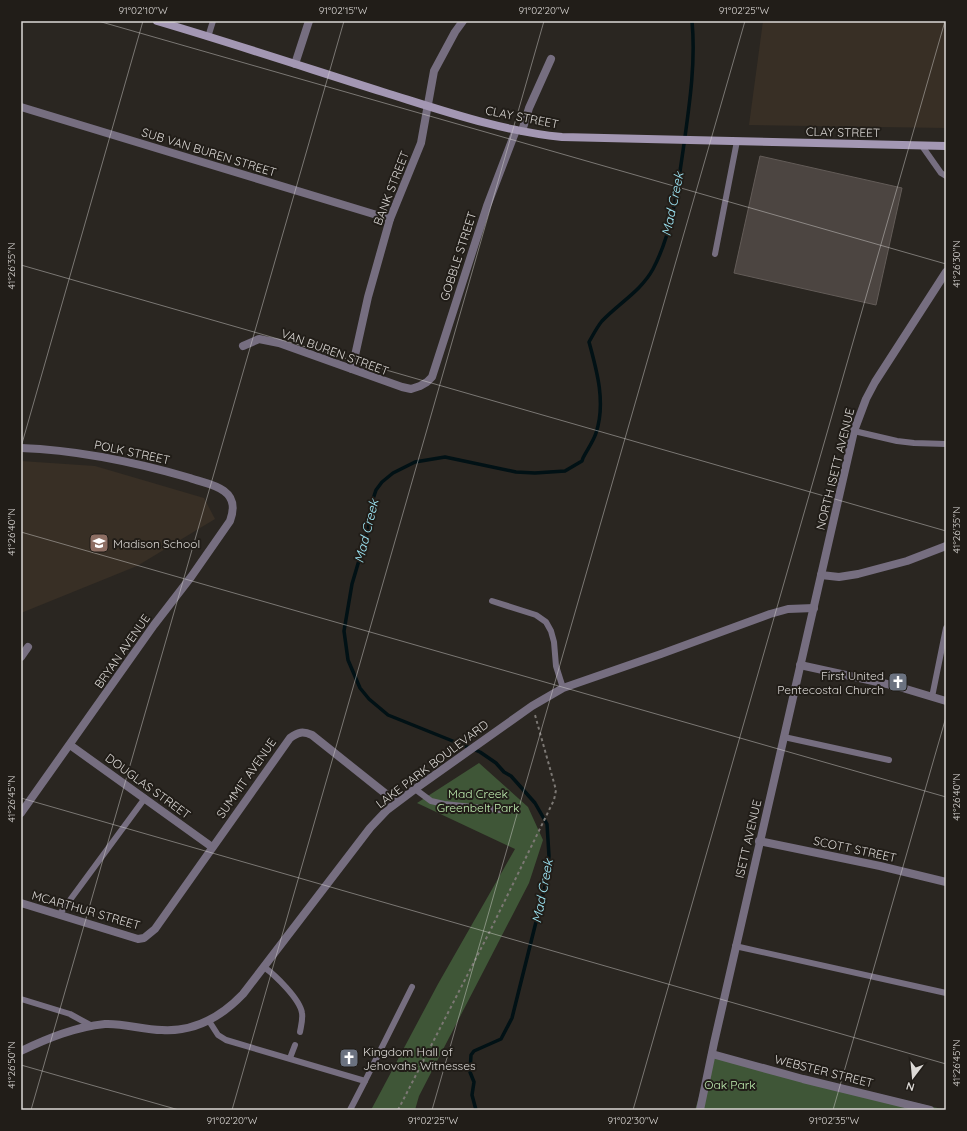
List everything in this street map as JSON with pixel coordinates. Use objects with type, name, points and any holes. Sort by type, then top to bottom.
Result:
[{"type":"main road","name":"CLAY STREET","points":[[157,21],[428,106],[539,135],[665,140],[946,146]]},
{"type":"street","points":[[295,64],[309,21]]},
{"type":"street","name":"BANK STREET","points":[[352,369],[368,297],[390,219],[421,143],[434,71],[455,32],[463,21]]},
{"type":"street","name":"GOBBLE STREET","points":[[420,386],[432,377],[442,350],[487,206],[551,59]]},
{"type":"street","name":"SUB VAN BUREN STREET","points":[[21,107],[390,219]]},
{"type":"street","name":"NORTH ISETT AVENUE","points":[[822,575],[854,431],[866,399],[875,382],[943,284],[946,272]]},
{"type":"street","name":"VAN BUREN STREET","points":[[243,346],[259,339],[266,340],[279,343],[352,369],[389,384],[410,388],[420,386]]},
{"type":"street","name":"POLK STREET","points":[[21,448],[70,452],[128,462],[215,486],[225,491],[231,499]]},
{"type":"street","name":"BRYAN AVENUE","points":[[21,813],[154,625],[191,577],[230,521],[233,512],[231,499]]},
{"type":"street","points":[[822,575],[839,577],[858,574],[907,561],[946,546]]},
{"type":"street","name":"ISETT AVENUE","points":[[700,1110],[800,665],[822,575]]},
{"type":"street","name":"LAKE PARK BOULEVARD","points":[[21,1052],[63,1033],[92,1026],[106,1024],[162,1030],[177,1030],[196,1027],[209,1021],[231,1007],[243,994],[370,828],[398,802],[415,789],[532,706],[563,688],[770,614],[788,609],[814,608]]},
{"type":"street","points":[[21,657],[28,647]]},
{"type":"street","points":[[800,665],[896,686],[946,701]]},
{"type":"street","name":"SUMMIT AVENUE","points":[[144,938],[155,928],[290,738],[296,733],[305,732],[312,735],[398,802]]},
{"type":"street","name":"DOUGLAS STREET","points":[[70,745],[212,847]]},
{"type":"street","name":"SCOTT STREET","points":[[760,841],[880,866],[946,882]]},
{"type":"street","name":"MCARTHUR STREET","points":[[21,903],[138,939],[144,938]]},
{"type":"street","name":"WEBSTER STREET","points":[[712,1054],[803,1079],[930,1110]]},
{"type":"lane","points":[[208,37],[213,21]]},
{"type":"lane","points":[[715,254],[737,141]]},
{"type":"lane","points":[[922,146],[941,173],[946,176]]},
{"type":"lane","points":[[854,431],[897,441],[946,444]]},
{"type":"lane","points":[[492,601],[536,614],[546,622],[551,631],[554,642],[556,666],[563,688]]},
{"type":"lane","points":[[932,697],[946,628]]},
{"type":"lane","points":[[784,737],[889,760]]},
{"type":"lane","points":[[415,789],[431,801],[444,804],[500,810]]},
{"type":"lane","points":[[59,915],[145,798]]},
{"type":"lane","points":[[736,946],[946,993]]},
{"type":"lane","points":[[264,967],[277,977],[299,1005],[302,1012],[300,1032]]},
{"type":"lane","points":[[350,1110],[412,987]]},
{"type":"lane","points":[[21,999],[70,1014],[92,1026]]},
{"type":"lane","points":[[209,1021],[218,1035],[226,1040],[365,1080]]},
{"type":"lane","points":[[290,1058],[295,1045]]},
{"type":"path","points":[[398,1110],[490,931],[554,800],[556,790],[532,706]]},
{"type":"shaded area","points":[[763,21],[946,21],[946,128],[749,125]]},
{"type":"shaded area","name":"Madison School","points":[[21,461],[95,466],[204,498],[215,519],[137,566],[21,613]]},
{"type":"green space","name":"Mad Creek Greenbelt Park","points":[[479,763],[528,807],[543,840],[529,883],[419,1096],[415,1110],[371,1110],[438,984],[515,849],[417,803]]},
{"type":"green space","name":"Oak Park","points":[[712,1054],[946,1110],[695,1110]]},
{"type":"building","points":[[760,156],[902,188],[876,305],[734,273]]},
{"type":"waterway","name":"Mad Creek","points":[[476,1110],[472,1095],[474,1082],[470,1072],[471,1055],[474,1051],[501,1039],[512,1018],[546,882],[549,856],[547,824],[535,803],[511,776],[504,772],[496,763],[480,752],[388,715],[369,699],[360,688],[348,660],[344,631],[352,584],[368,530],[372,502],[376,490],[382,482],[393,473],[415,462],[445,457],[516,472],[535,473],[565,471],[582,461],[596,433],[600,410],[599,387],[589,342],[602,321],[648,277],[665,241],[673,212],[690,102],[693,53],[692,21]]},
{"type":"place","name":"Madison School","points":[[99,543]]},
{"type":"place","name":"First United Pentecostal Church","points":[[898,682]]},
{"type":"place","name":"Kingdom Hall of Jehovahs Witnesses","points":[[349,1058]]}]
